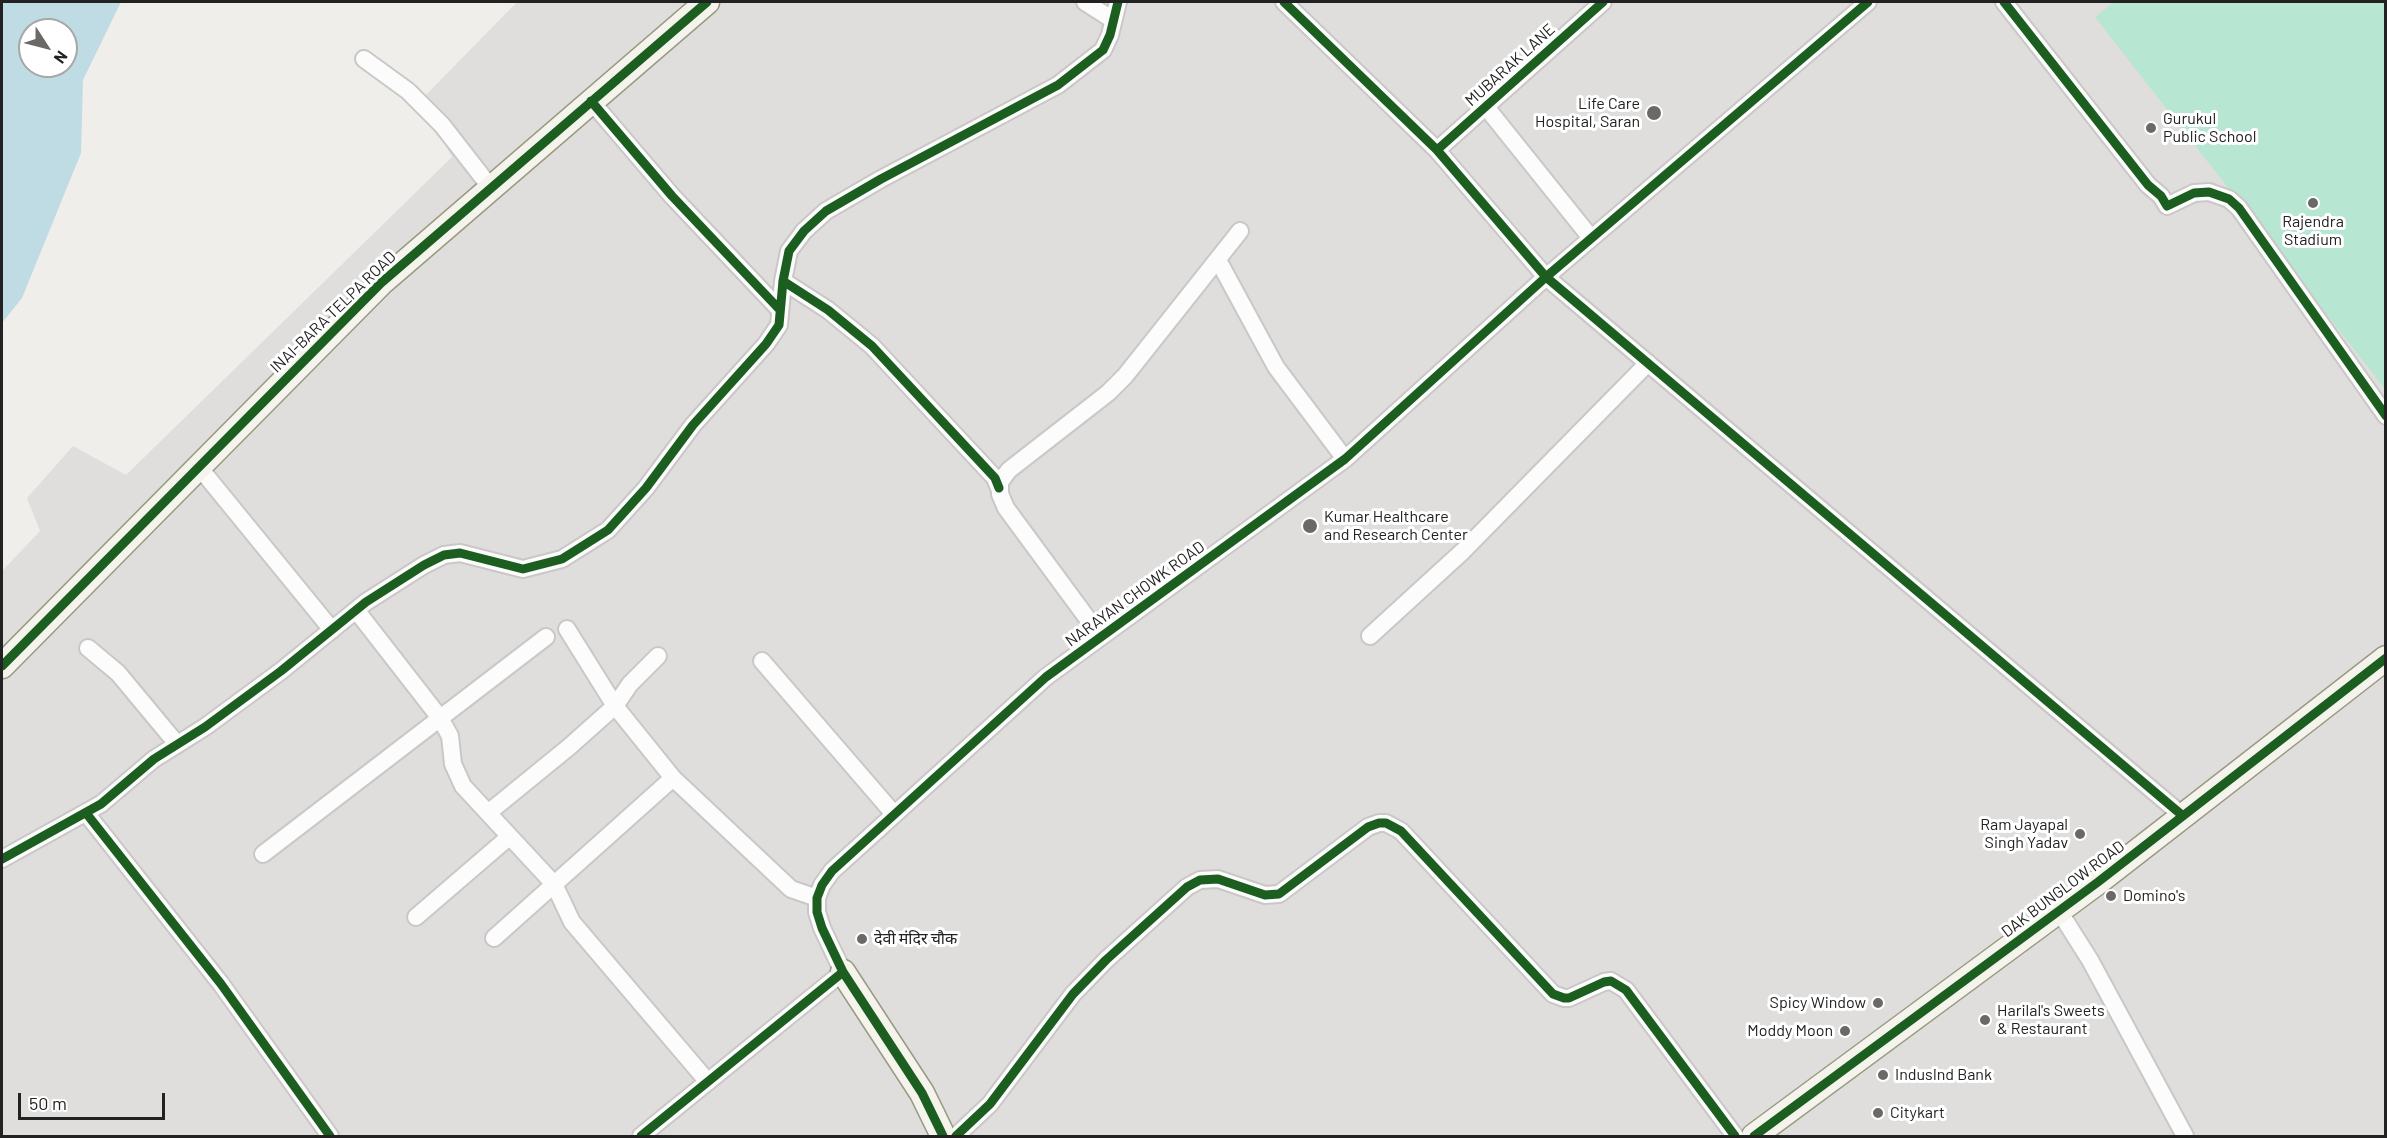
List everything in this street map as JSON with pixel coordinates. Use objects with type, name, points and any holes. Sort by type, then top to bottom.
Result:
[{"type":"street","name":"INAI-BARA TELPA ROAD","points":[[2,666],[381,283],[707,2]]},
{"type":"street","points":[[1085,2],[1113,20]]},
{"type":"street","points":[[2,859],[101,804],[154,759],[205,727],[281,671],[356,610],[424,565],[444,555],[460,553],[523,569],[562,559],[608,530],[646,488],[693,425],[766,344],[779,325],[783,281],[789,251],[804,231],[826,212],[960,136],[1058,85],[1103,50],[1110,35],[1118,2]]},
{"type":"street","points":[[1284,2],[1437,150],[1546,277],[2183,816]]},
{"type":"street","name":"MUBARAK LANE","points":[[1437,150],[1603,2]]},
{"type":"street","name":"NARAYAN CHOWK ROAD","points":[[817,898],[822,885],[832,871],[1046,677],[1344,459],[1546,277],[1868,2]]},
{"type":"street","points":[[2004,2],[2167,206],[2194,193],[2209,192],[2229,199],[2239,208],[2385,416]]},
{"type":"street","points":[[364,59],[408,92],[433,117],[491,188]]},
{"type":"street","points":[[591,101],[672,196],[780,310]]},
{"type":"street","points":[[1486,107],[1591,238]]},
{"type":"street","points":[[999,488],[1003,477],[1009,470],[1108,393],[1125,376],[1240,231]]},
{"type":"street","points":[[1218,260],[1276,367],[1344,459]]},
{"type":"street","points":[[783,281],[828,309],[872,346],[995,478],[1006,508],[1101,637]]},
{"type":"street","points":[[1370,636],[1463,551],[1648,363]]},
{"type":"street","points":[[199,467],[332,630]]},
{"type":"street","points":[[356,610],[440,718],[450,736],[453,764],[463,786],[554,884],[572,922],[708,1082]]},
{"type":"street","points":[[567,629],[615,706],[673,778],[791,889],[817,898],[817,912],[822,928],[843,972],[922,1093],[943,1137]]},
{"type":"street","points":[[263,854],[546,637]]},
{"type":"street","points":[[88,648],[117,673],[177,744]]},
{"type":"street","points":[[488,813],[615,706],[630,684],[658,656]]},
{"type":"street","name":"DAK BUNGLOW ROAD","points":[[1754,1137],[2059,911],[2385,658]]},
{"type":"street","points":[[762,661],[894,814]]},
{"type":"street","points":[[494,938],[673,778]]},
{"type":"street","points":[[86,813],[221,984],[330,1137]]},
{"type":"street","points":[[956,1137],[990,1104],[1073,994],[1106,960],[1187,887],[1200,880],[1218,879],[1265,895],[1279,894],[1368,827],[1386,823],[1401,831],[1553,993],[1569,998],[1611,981],[1626,990],[1736,1137]]},
{"type":"street","points":[[416,917],[509,837]]},
{"type":"street","points":[[2059,911],[2090,960],[2185,1137]]},
{"type":"street","points":[[641,1137],[843,972]]},
{"type":"shaded area","points":[[517,2],[2385,2],[2385,1136],[2,1136],[2,571],[40,531],[27,498],[73,446],[126,475],[452,157],[421,100]]},
{"type":"green space","name":"Rajendra Stadium","points":[[2114,2],[2385,2],[2385,389],[2095,17]]},
{"type":"water","points":[[2,2],[121,2],[83,80],[81,153],[22,298],[2,323]]},
{"type":"cycle path","points":[[2,666],[381,283],[707,2]]},
{"type":"cycle path","points":[[2,859],[101,804],[154,759],[205,727],[281,671],[366,602],[424,565],[444,555],[460,553],[523,569],[562,559],[608,530],[646,488],[693,425],[766,344],[779,325],[783,281],[789,251],[804,231],[826,211],[881,179],[1058,85],[1103,50],[1110,35],[1118,2]]},
{"type":"cycle path","points":[[1284,2],[1437,150],[1546,277],[2183,816]]},
{"type":"cycle path","points":[[1437,150],[1603,2]]},
{"type":"cycle path","points":[[943,1136],[922,1093],[843,972],[822,928],[817,912],[817,898],[822,885],[832,871],[1046,677],[1345,459],[1546,277],[1868,2]]},
{"type":"cycle path","points":[[2004,2],[2167,206],[2194,193],[2209,192],[2229,199],[2239,208],[2386,416]]},
{"type":"cycle path","points":[[591,101],[672,196],[780,310]]},
{"type":"cycle path","points":[[783,281],[828,310],[872,346],[995,478],[999,488]]},
{"type":"cycle path","points":[[1754,1136],[2098,882],[2386,658]]},
{"type":"cycle path","points":[[86,813],[221,984],[330,1136]]},
{"type":"cycle path","points":[[956,1136],[990,1104],[1073,994],[1106,960],[1187,887],[1200,880],[1218,879],[1265,895],[1279,894],[1368,827],[1379,823],[1386,823],[1401,831],[1553,994],[1569,998],[1611,981],[1626,990],[1735,1136]]},
{"type":"cycle path","points":[[641,1136],[843,972]]},
{"type":"place","name":"Life Care Hospital, Saran","points":[[1654,113]]},
{"type":"place","name":"Gurukul Public School","points":[[2151,128]]},
{"type":"place","name":"Rajendra Stadium","points":[[2313,203]]},
{"type":"place","name":"Kumar Healthcare and Research Center","points":[[1310,526]]},
{"type":"place","name":"Ram Jayapal Singh Yadav","points":[[2080,834]]},
{"type":"place","name":"Domino's","points":[[2111,896]]},
{"type":"place","name":"देवी मंदिर चौक","points":[[862,939]]},
{"type":"place","name":"Spicy Window","points":[[1878,1003]]},
{"type":"place","name":"Harilal's Sweets & Restaurant","points":[[1985,1020]]},
{"type":"place","name":"Moddy Moon","points":[[1845,1031]]},
{"type":"place","name":"IndusInd Bank","points":[[1883,1075]]},
{"type":"place","name":"Citykart","points":[[1878,1113]]}]
